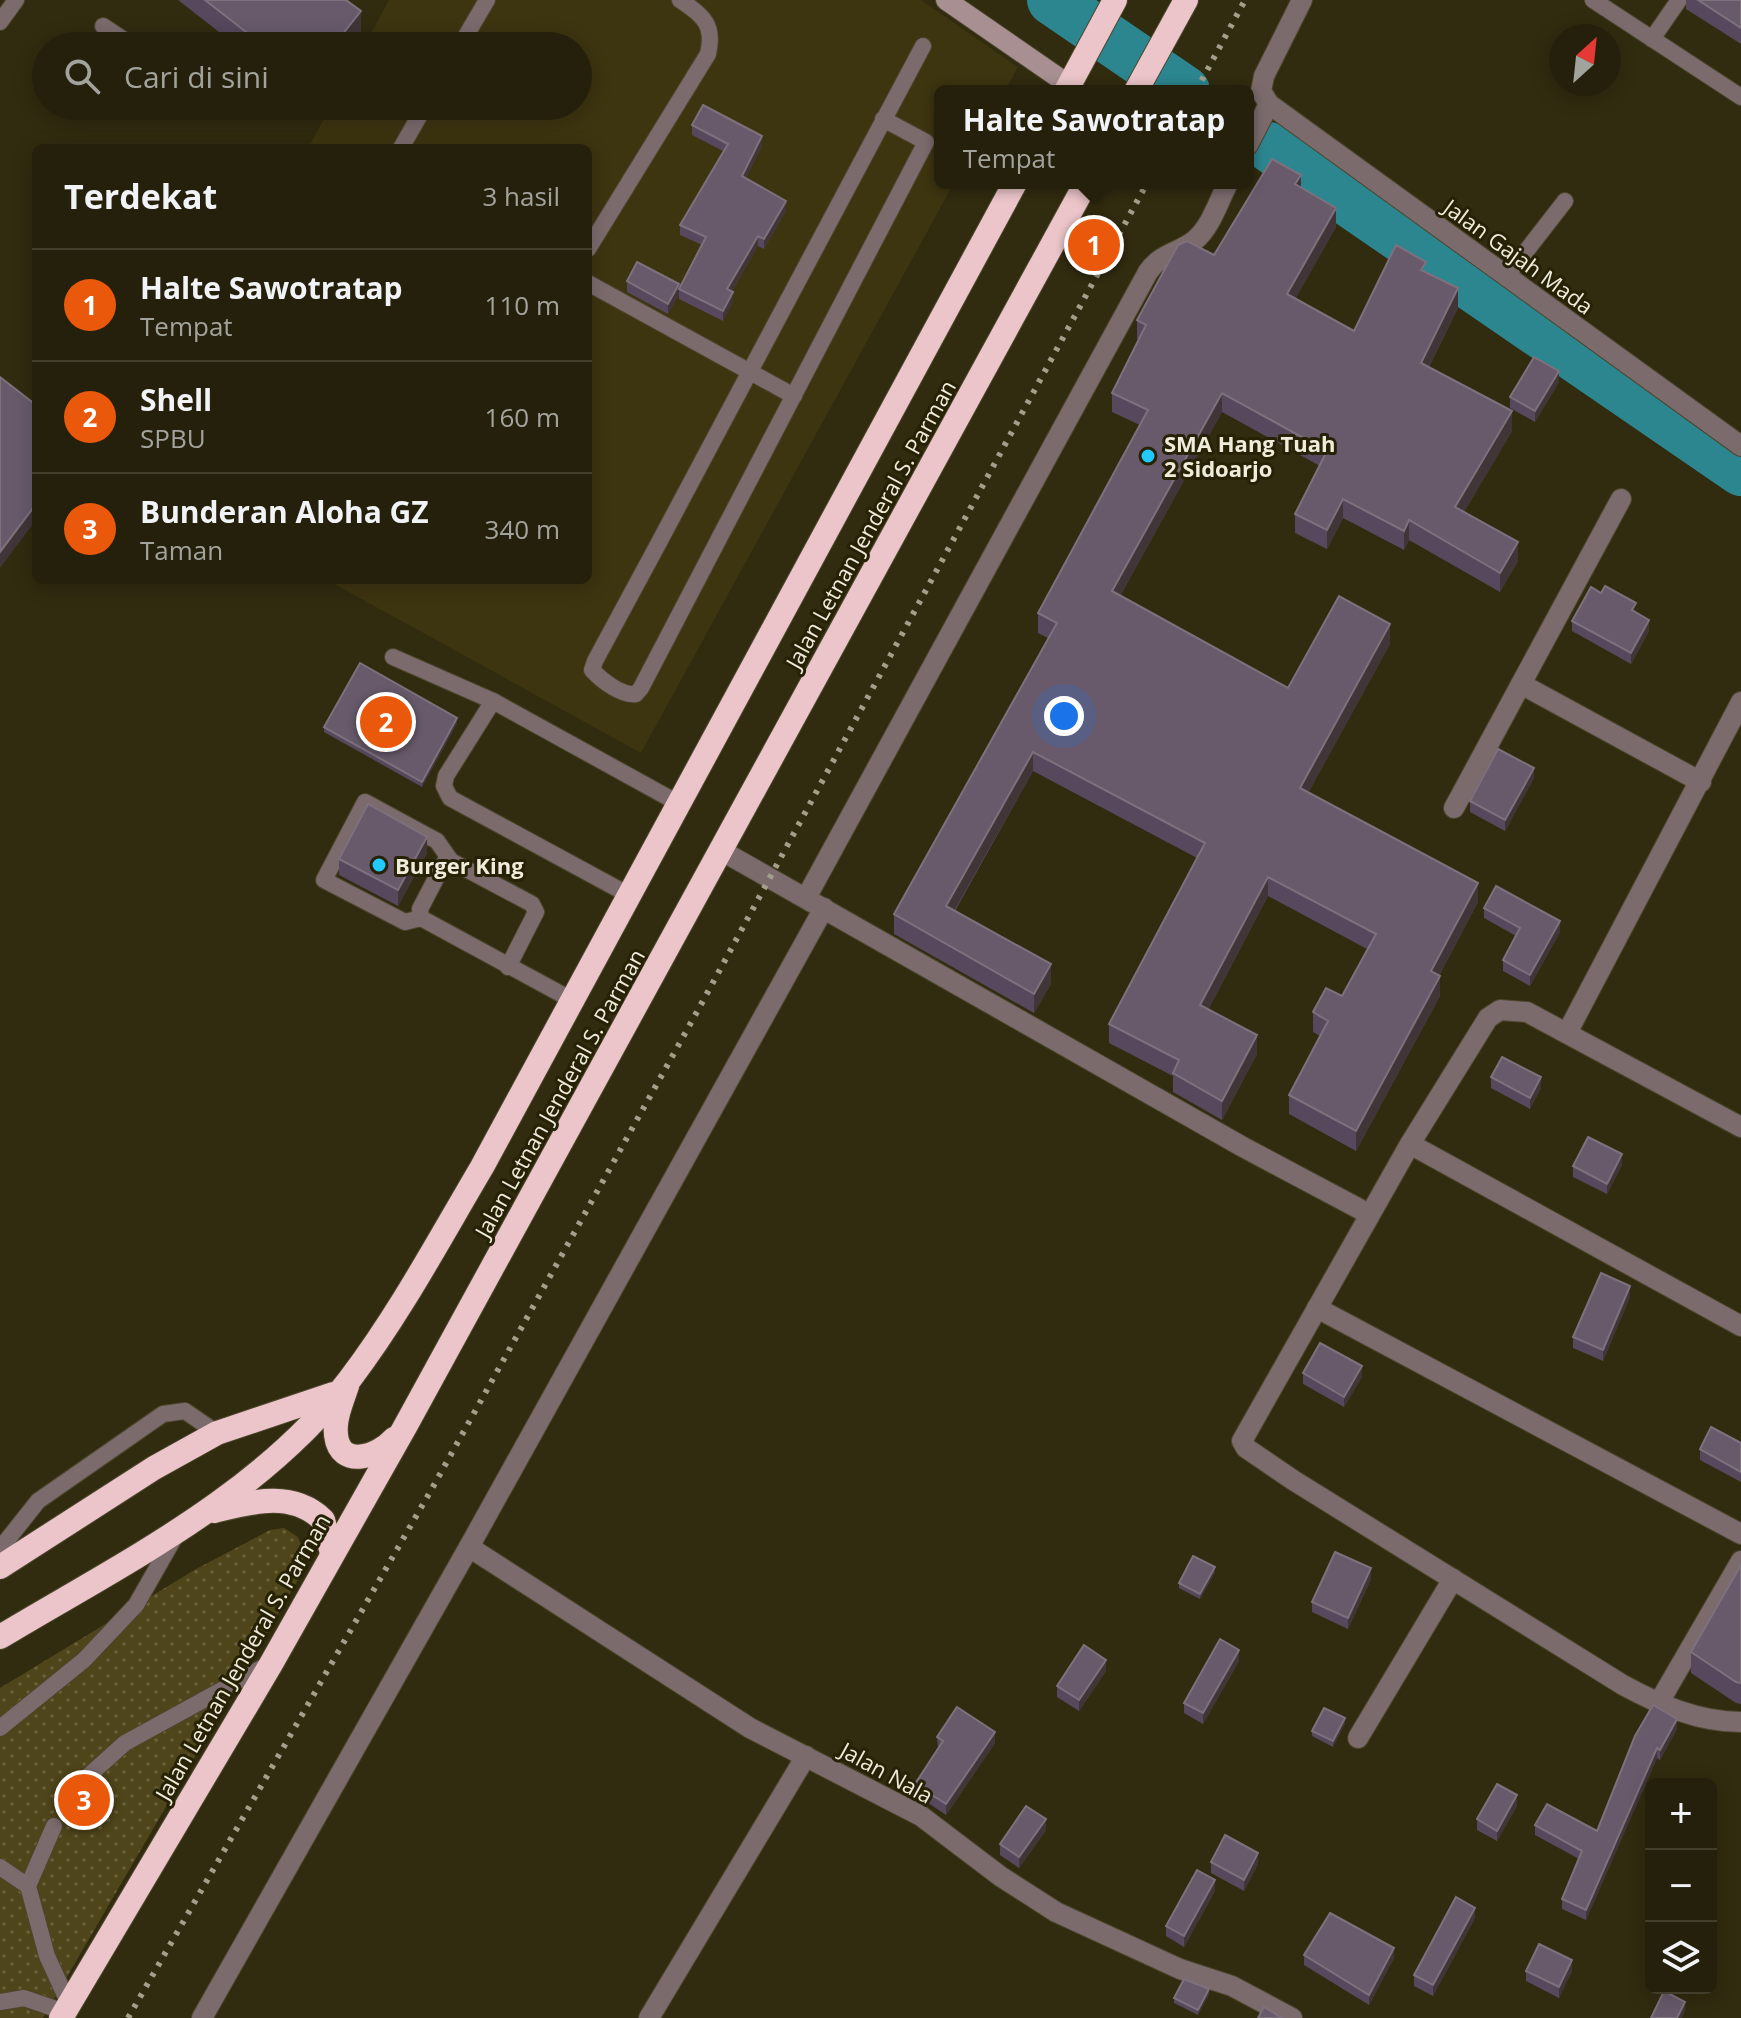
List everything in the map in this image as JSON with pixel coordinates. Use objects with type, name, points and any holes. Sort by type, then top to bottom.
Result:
[{"type":"highway","points":[[1069,85],[1115,0]]},
{"type":"highway","points":[[1140,85],[1186,0]]},
{"type":"highway","name":"Jalan Letnan Jenderal S. Parman","points":[[0,1637],[207,1512],[287,1445],[342,1387],[408,1291],[482,1167],[1012,189]]},
{"type":"highway","name":"Jalan Letnan Jenderal S. Parman","points":[[65,2012],[271,1664],[406,1425],[1083,189]]},
{"type":"highway","points":[[342,1387],[336,1436],[339,1446],[349,1455],[362,1458],[382,1451],[406,1425]]},
{"type":"highway","points":[[0,1567],[154,1468],[217,1433],[342,1387]]},
{"type":"highway","points":[[207,1512],[263,1502],[297,1503],[323,1520],[332,1553]]},
{"type":"street","points":[[946,0],[1063,85]]},
{"type":"street","points":[[1254,133],[1269,104],[1261,91],[1264,76],[1302,0]]},
{"type":"street","name":"Jalan Gajah Mada","points":[[1269,104],[1741,446]]},
{"type":"street","points":[[210,2015],[469,1547],[815,903],[1148,272],[1167,252],[1193,242],[1201,234],[1225,189]]},
{"type":"street","points":[[1454,808],[1621,499]]},
{"type":"street","points":[[1521,684],[1701,782]]},
{"type":"street","points":[[1567,1033],[1741,702]]},
{"type":"street","points":[[722,851],[1234,1142],[1369,1214]]},
{"type":"street","points":[[1741,1127],[1567,1033],[1514,1009],[1500,1010],[1488,1018],[1410,1144],[1244,1435],[1246,1448],[1658,1704],[1715,1722],[1741,1722]]},
{"type":"street","points":[[1410,1144],[1741,1326]]},
{"type":"street","points":[[1317,1308],[1741,1534]]},
{"type":"street","name":"Jalan Nala","points":[[469,1547],[750,1728],[921,1816],[1000,1876],[1056,1912],[1180,1969],[1232,1986],[1292,2018]]},
{"type":"street","points":[[1658,1704],[1741,1561]]},
{"type":"street","points":[[1358,1738],[1453,1579]]},
{"type":"street","points":[[649,2018],[806,1756]]},
{"type":"lane","points":[[0,22],[16,0]]},
{"type":"lane","points":[[468,32],[487,0]]},
{"type":"lane","points":[[592,242],[708,54],[712,37],[710,25],[680,0]]},
{"type":"lane","points":[[1593,0],[1741,97]]},
{"type":"lane","points":[[1652,39],[1679,0]]},
{"type":"lane","points":[[103,26],[112,32]]},
{"type":"lane","points":[[883,119],[926,142],[641,688],[636,694],[628,695],[592,670],[595,661],[752,373],[883,119],[923,46]]},
{"type":"lane","points":[[403,144],[417,120]]},
{"type":"lane","points":[[1506,277],[1565,201]]},
{"type":"lane","points":[[592,285],[794,396]]},
{"type":"lane","points":[[393,657],[493,701],[678,803]]},
{"type":"lane","points":[[493,701],[446,776],[444,786],[450,798],[629,895]]},
{"type":"lane","points":[[508,967],[536,912],[532,904],[451,861],[437,841],[365,802],[324,880],[405,922],[421,918],[508,967],[572,1000]]},
{"type":"lane","points":[[421,918],[420,909],[444,863],[451,861]]},
{"type":"lane","points":[[0,1549],[38,1501],[163,1414],[185,1411],[217,1433]]},
{"type":"lane","points":[[0,1728],[84,1660],[136,1605],[181,1527]]},
{"type":"lane","points":[[76,1787],[125,1743],[271,1664]]},
{"type":"lane","points":[[54,1826],[28,1886],[65,2012]]},
{"type":"lane","points":[[0,1867],[28,1886]]},
{"type":"lane","points":[[0,2002],[24,1998],[65,2012]]},
{"type":"shaded area","points":[[389,0],[921,0],[1018,67],[1008,85],[934,85],[934,189],[951,189],[641,753],[334,584],[592,584],[592,144],[310,144],[323,120],[592,120],[592,32],[372,32]]},
{"type":"shaded area","points":[[284,1528],[298,1537],[304,1554],[299,1578],[43,2018],[0,2018],[0,1688],[196,1569],[270,1530]]},
{"type":"building","points":[[205,0],[346,0],[361,11],[344,32],[246,32]]},
{"type":"building","points":[[1698,0],[1741,0],[1741,28]]},
{"type":"building","points":[[703,105],[762,136],[742,176],[786,201],[764,239],[758,236],[727,289],[733,292],[723,311],[679,289],[706,237],[680,225],[728,144],[692,125]]},
{"type":"building","points":[[1272,159],[1301,175],[1295,184],[1336,208],[1287,294],[1354,331],[1396,245],[1426,262],[1421,270],[1458,288],[1421,363],[1512,411],[1455,507],[1518,542],[1500,573],[1409,520],[1404,531],[1343,499],[1327,530],[1295,514],[1327,451],[1222,393],[1112,591],[1288,688],[1339,596],[1390,624],[1300,788],[1478,883],[1431,971],[1440,976],[1356,1131],[1289,1095],[1328,1021],[1313,1012],[1326,988],[1342,996],[1376,934],[1268,877],[1200,1005],[1257,1035],[1222,1101],[1173,1073],[1179,1060],[1109,1024],[1205,843],[1033,752],[946,906],[1051,964],[1034,994],[894,914],[1057,623],[1038,613],[1148,410],[1112,393],[1146,325],[1137,320],[1178,245],[1187,241],[1214,255]]},
{"type":"building","points":[[637,262],[679,284],[668,304],[627,281]]},
{"type":"building","points":[[1534,357],[1559,371],[1535,411],[1510,397]]},
{"type":"building","points":[[0,377],[32,402],[32,509],[0,552]]},
{"type":"building","points":[[1605,586],[1636,603],[1632,610],[1649,620],[1631,653],[1572,621],[1591,587],[1601,593]]},
{"type":"building","points":[[360,663],[457,718],[422,782],[324,727]]},
{"type":"building","points":[[1498,749],[1534,768],[1505,820],[1470,801]]},
{"type":"building","name":"Burger King","points":[[368,804],[427,837],[398,890],[339,859]]},
{"type":"building","points":[[1496,886],[1560,921],[1530,975],[1503,960],[1520,928],[1484,908]]},
{"type":"building","points":[[1502,1057],[1541,1077],[1530,1098],[1491,1077]]},
{"type":"building","points":[[1588,1137],[1622,1154],[1607,1184],[1573,1166]]},
{"type":"building","points":[[1601,1273],[1630,1286],[1603,1350],[1573,1337]]},
{"type":"building","points":[[1320,1343],[1362,1366],[1344,1397],[1303,1373]]},
{"type":"building","points":[[1711,1427],[1741,1443],[1741,1472],[1700,1449]]},
{"type":"building","points":[[1335,1552],[1371,1568],[1348,1618],[1312,1602]]},
{"type":"building","points":[[1193,1556],[1215,1567],[1200,1594],[1179,1583]]},
{"type":"building","points":[[1741,1565],[1741,1683],[1691,1652]]},
{"type":"building","points":[[1220,1639],[1239,1650],[1203,1713],[1184,1703]]},
{"type":"building","points":[[1084,1645],[1106,1660],[1079,1700],[1057,1686]]},
{"type":"building","points":[[1653,1705],[1677,1719],[1660,1750],[1657,1748],[1586,1910],[1562,1899],[1582,1851],[1535,1825],[1547,1804],[1597,1831],[1635,1736]]},
{"type":"building","points":[[957,1707],[995,1732],[946,1804],[915,1784],[943,1741],[937,1737]]},
{"type":"building","points":[[1324,1708],[1345,1718],[1333,1741],[1312,1731]]},
{"type":"building","points":[[1497,1784],[1517,1795],[1497,1831],[1477,1819]]},
{"type":"building","points":[[1026,1806],[1046,1819],[1019,1857],[1000,1844]]},
{"type":"building","points":[[1225,1835],[1258,1853],[1244,1880],[1211,1862]]},
{"type":"building","points":[[1197,1870],[1215,1880],[1184,1936],[1166,1926]]},
{"type":"building","points":[[1456,1897],[1475,1908],[1433,1985],[1414,1975]]},
{"type":"building","points":[[1330,1913],[1394,1948],[1369,1995],[1304,1955]]},
{"type":"building","points":[[1539,1944],[1572,1960],[1559,1987],[1526,1971]]},
{"type":"building","points":[[1184,1979],[1209,1989],[1198,2010],[1174,1998]]},
{"type":"building","points":[[1663,1994],[1670,1994],[1685,2002],[1677,2018],[1651,2018]]},
{"type":"building","points":[[1264,2007],[1282,2018],[1258,2018]]},
{"type":"waterway","points":[[1052,0],[1176,85]]},
{"type":"waterway","points":[[1269,147],[1741,471]]},
{"type":"railway","points":[[1199,85],[1245,0]]},
{"type":"railway","points":[[128,2018],[434,1485],[698,1010],[1144,189]]},
{"type":"place","name":"Halte Sawotratap","points":[[1094,245]]},
{"type":"place","name":"SMA Hang Tuah 2 Sidoarjo","points":[[1148,456]]},
{"type":"place","name":"Shell","points":[[386,722]]},
{"type":"place","name":"Burger King","points":[[379,865]]},
{"type":"place","name":"Bunderan Aloha GZ","points":[[84,1800]]}]
